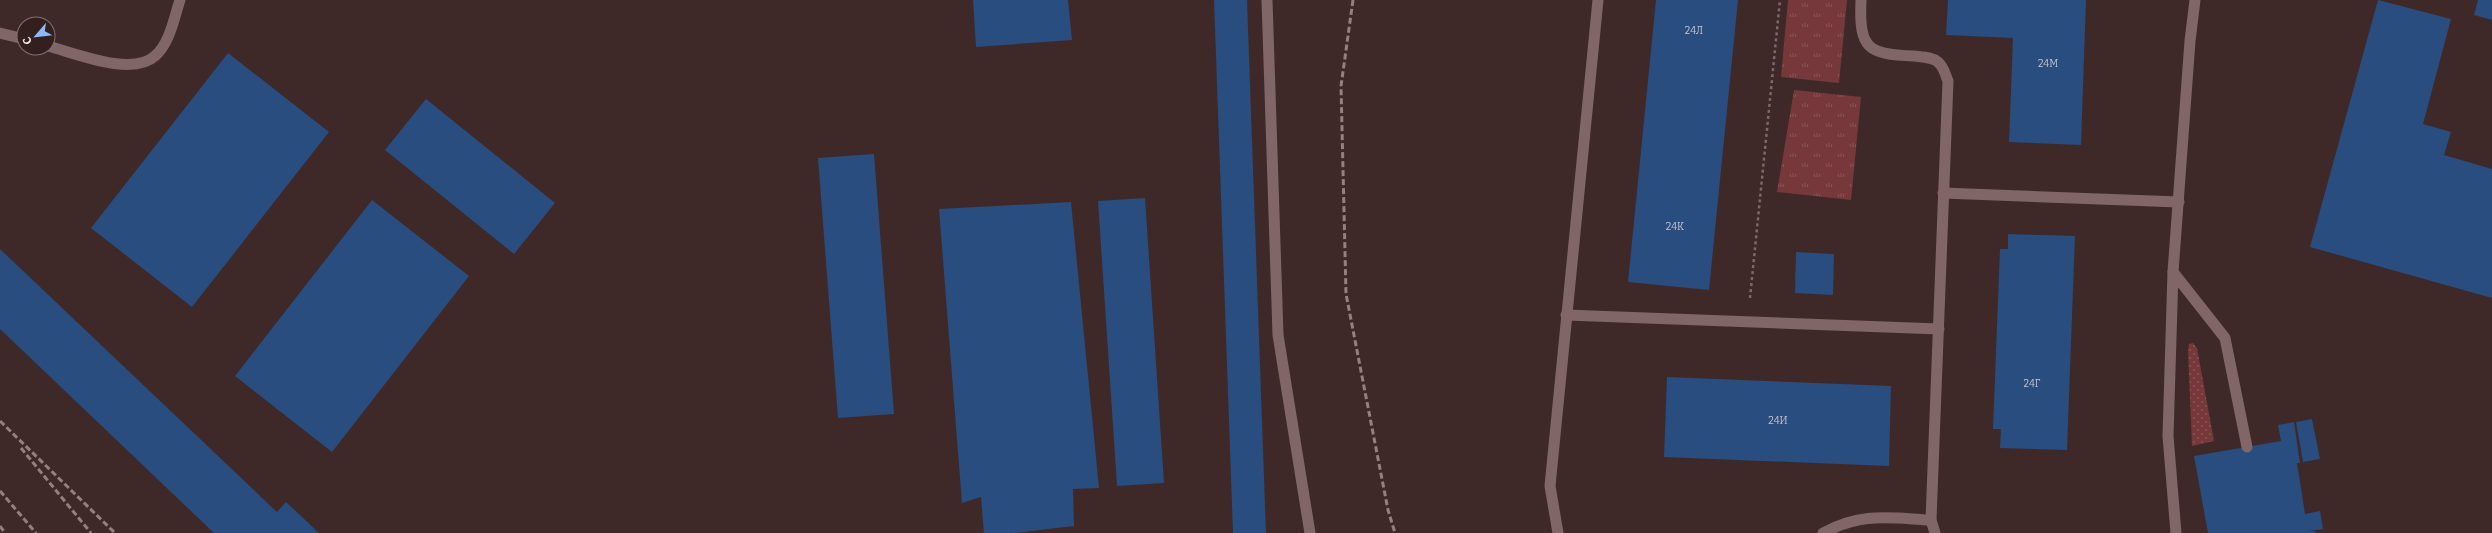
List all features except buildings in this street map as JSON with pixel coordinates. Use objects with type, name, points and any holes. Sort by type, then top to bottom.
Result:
[{"type":"lane","points":[[56,48],[128,66],[143,62],[154,57],[165,43],[180,0]]},
{"type":"lane","points":[[1267,0],[1278,335],[1310,533]]},
{"type":"lane","points":[[1558,533],[1550,486],[1598,0]]},
{"type":"lane","points":[[1861,0],[1860,22],[1865,40],[1872,50],[1888,55],[1925,57],[1937,61],[1944,68],[1948,80],[1931,520],[1935,533]]},
{"type":"lane","points":[[2176,533],[2168,436],[2173,272],[2190,41],[2195,0]]},
{"type":"lane","points":[[0,33],[16,37]]},
{"type":"lane","points":[[1943,193],[2179,202]]},
{"type":"lane","points":[[2173,272],[2225,338],[2247,447]]},
{"type":"lane","points":[[1566,315],[1939,329]]},
{"type":"lane","points":[[1823,533],[1854,519],[1874,517],[1931,520]]},
{"type":"path","points":[[1748,322],[1780,0]]},
{"type":"green space","points":[[1788,0],[1847,0],[1839,83],[1781,77]]},
{"type":"green space","points":[[1794,90],[1861,97],[1851,200],[1777,192]]},
{"type":"green space","points":[[2193,343],[2197,348],[2214,441],[2192,446],[2188,350],[2189,344]]},
{"type":"railway","points":[[1353,0],[1341,86],[1346,294],[1388,510],[1395,533]]},
{"type":"railway","points":[[0,421],[115,533]]},
{"type":"railway","points":[[21,448],[91,533]]},
{"type":"railway","points":[[0,491],[36,533]]},
{"type":"railway","points":[[0,526],[5,533]]}]
